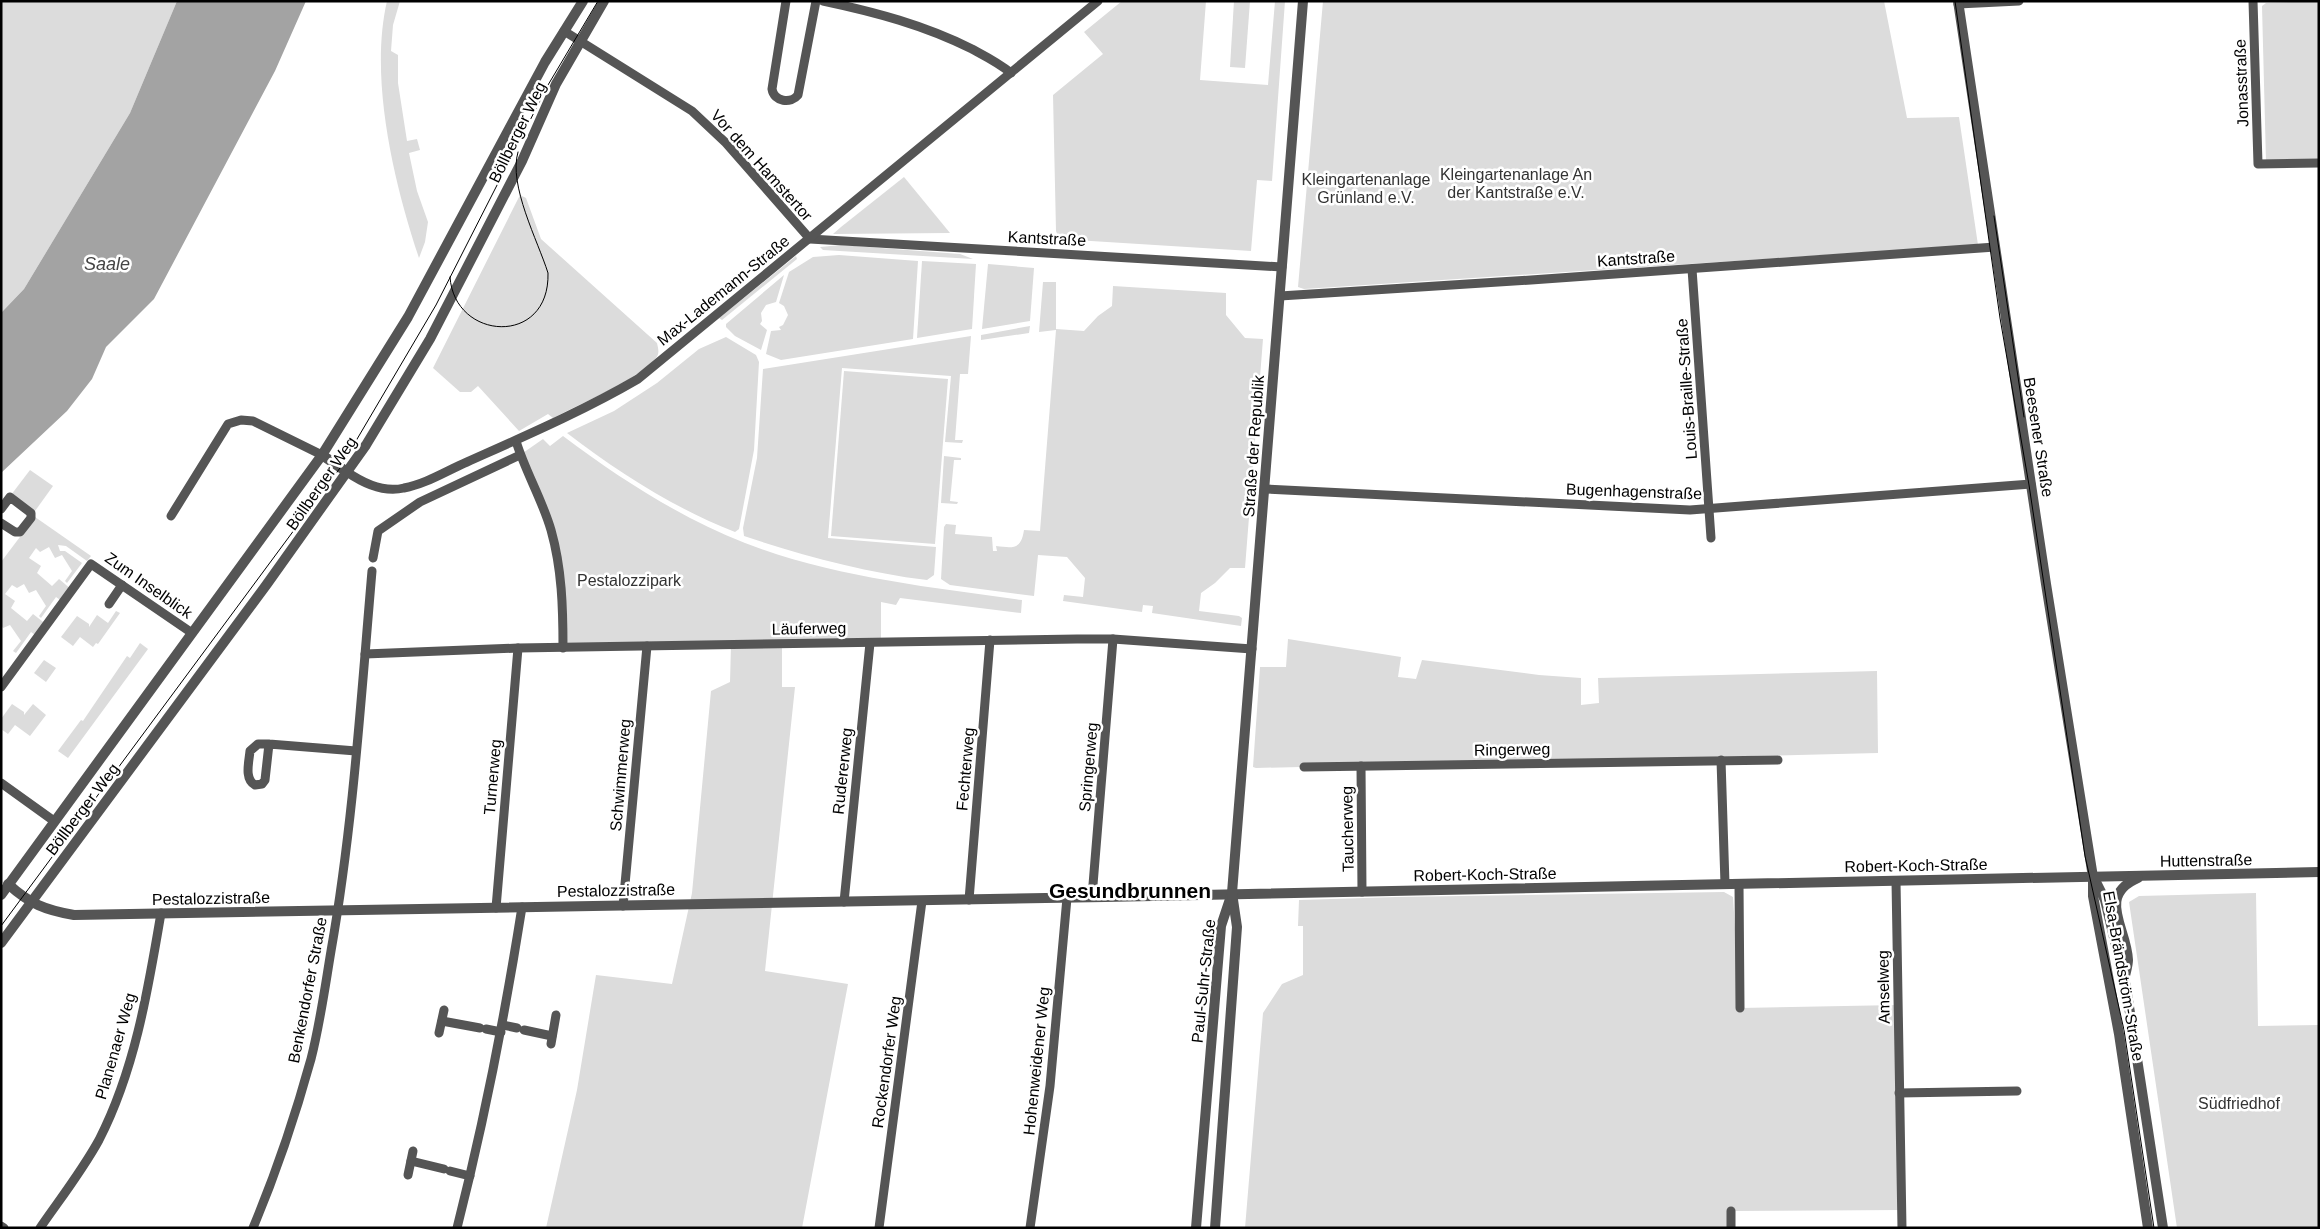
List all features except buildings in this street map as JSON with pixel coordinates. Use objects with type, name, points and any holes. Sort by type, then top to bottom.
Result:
[{"type":"street","name":"Böllberger Weg","points":[[1,895],[322,455],[408,317],[545,62],[582,1]]},
{"type":"street","name":"Böllberger Weg","points":[[1,943],[366,445],[430,339],[522,161],[556,84],[604,1]]},
{"type":"street","points":[[786,1],[772,89],[773,95],[777,99],[790,101],[795,100],[798,95],[816,1]]},
{"type":"street","points":[[823,1],[868,10],[925,28],[976,51],[1011,73]]},
{"type":"street","name":"Max-Lademann-Straße","points":[[322,455],[367,484],[384,489],[403,489],[426,481],[516,441],[605,397],[638,378],[810,239],[1098,1]]},
{"type":"street","name":"Straße der Republik","points":[[1232,893],[1303,1]]},
{"type":"street","points":[[1958,2],[2019,1]]},
{"type":"street","name":"Jonasstraße","points":[[2253,1],[2258,164],[2319,163]]},
{"type":"street","name":"Beesener Straße","points":[[1958,2],[2093,877]]},
{"type":"street","name":"Vor dem Hamstertor","points":[[564,32],[692,111],[726,143],[810,239]]},
{"type":"street","name":"Kantstraße","points":[[810,239],[1282,268]]},
{"type":"street","name":"Kantstraße","points":[[1280,296],[1995,247]]},
{"type":"street","name":"Louis-Braille-Straße","points":[[1692,269],[1711,538]]},
{"type":"street","points":[[171,516],[228,424],[241,420],[253,422],[322,455]]},
{"type":"street","points":[[516,441],[520,455],[538,495],[556,550],[563,600],[563,648]]},
{"type":"street","points":[[372,558],[378,531],[420,502],[520,455]]},
{"type":"street","name":"Bugenhagenstraße","points":[[1265,489],[1680,509],[2031,484]]},
{"type":"street","points":[[1,509],[10,497],[31,513],[31,518],[20,532],[15,532],[1,523]]},
{"type":"street","name":"Zum Inselblick","points":[[1,687],[91,564],[192,633]]},
{"type":"street","name":"Benkendorfer Straße","points":[[253,1228],[281,1158],[311,1058],[338,910],[356,751],[372,571]]},
{"type":"street","points":[[109,604],[122,585]]},
{"type":"street","name":"Läuferweg","points":[[365,654],[518,648],[1113,639],[1252,649]]},
{"type":"street","name":"Springerweg","points":[[1092,897],[1113,639]]},
{"type":"street","name":"Fechterweg","points":[[969,900],[990,640]]},
{"type":"street","name":"Rudererweg","points":[[844,902],[870,642]]},
{"type":"street","name":"Schwimmerweg","points":[[623,906],[647,646]]},
{"type":"street","name":"Turnerweg","points":[[496,908],[518,648]]},
{"type":"street","points":[[268,744],[356,751]]},
{"type":"street","points":[[1721,760],[1725,884]]},
{"type":"street","name":"Ringerweg","points":[[1304,767],[1778,760]]},
{"type":"street","name":"Taucherweg","points":[[1361,766],[1362,892]]},
{"type":"street","points":[[1,783],[54,821]]},
{"type":"street","name":"Huttenstraße","points":[[2093,877],[2319,872]]},
{"type":"street","points":[[2124,982],[2128,960],[2116,901],[2121,888],[2144,876]]},
{"type":"street","name":"Robert-Koch-Straße","points":[[1232,893],[2093,877]]},
{"type":"street","name":"Elsa-Brändström-Straße","points":[[2093,877],[2105,900],[2124,982],[2163,1228]]},
{"type":"street","name":"Elsa-Brändström-Straße","points":[[2093,877],[2093,896],[2119,1034],[2148,1228]]},
{"type":"street","name":"Amselweg","points":[[1896,881],[1902,1228]]},
{"type":"street","name":"Pestalozzistraße","points":[[8,884],[31,903],[49,911],[74,915],[969,900],[1232,893]]},
{"type":"street","points":[[1739,884],[1740,1008]]},
{"type":"street","name":"Paul-Suhr-Straße","points":[[1196,1228],[1221,926],[1232,893]]},
{"type":"street","name":"Paul-Suhr-Straße","points":[[1215,1228],[1237,927],[1232,893]]},
{"type":"street","name":"Hohenweidener Weg","points":[[1030,1228],[1050,1086],[1067,898]]},
{"type":"street","name":"Rockendorfer Weg","points":[[879,1228],[922,900]]},
{"type":"street","points":[[457,1228],[502,1029],[522,907]]},
{"type":"street","name":"Planenaer Weg","points":[[40,1228],[85,1164],[117,1101],[138,1030],[161,914]]},
{"type":"street","points":[[439,1033],[444,1010]]},
{"type":"street","points":[[442,1021],[483,1029],[520,1029],[552,1040],[556,1015]]},
{"type":"street","points":[[1900,1093],[2017,1091]]},
{"type":"street","points":[[408,1175],[413,1151]]},
{"type":"street","points":[[411,1161],[470,1176]]},
{"type":"street","points":[[1731,1211],[1731,1228]]},
{"type":"green space","points":[[1,1],[177,1],[130,113],[24,289],[1,313]]},
{"type":"green space","points":[[387,1],[400,1],[393,25],[391,51],[398,55],[398,83],[407,141],[417,139],[420,150],[409,153],[417,191],[428,222],[425,242],[419,258],[401,197],[387,131],[381,64],[382,31]]},
{"type":"green space","points":[[1122,1],[1206,1],[1200,80],[1268,85],[1275,1],[1285,1],[1272,181],[1257,180],[1251,251],[1059,239],[1056,231],[1053,95],[1103,54],[1084,32]]},
{"type":"green space","points":[[1234,1],[1250,1],[1245,68],[1230,67]]},
{"type":"green space","points":[[1323,1],[1884,1],[1907,118],[1959,117],[1978,245],[1304,289],[1298,287]]},
{"type":"green space","points":[[2319,1],[2319,161],[2266,162],[2262,6],[2266,3]]},
{"type":"green space","points":[[904,177],[950,233],[833,234],[841,227]]},
{"type":"green space","points":[[520,195],[526,198],[541,239],[657,343],[658,354],[648,366],[625,382],[553,418],[548,414],[519,431],[478,386],[471,392],[460,392],[433,368]]},
{"type":"green space","points":[[841,245],[960,254],[973,259],[823,250],[820,247]]},
{"type":"green space","points":[[839,255],[918,261],[913,339],[781,360],[766,354],[771,331],[781,330],[779,327],[783,325],[788,315],[784,306],[779,303],[789,272],[813,257]]},
{"type":"green space","points":[[796,256],[797,259],[722,320],[719,318]]},
{"type":"green space","points":[[922,261],[976,264],[972,329],[917,338]]},
{"type":"green space","points":[[988,264],[1034,268],[1030,321],[982,329]]},
{"type":"green space","points":[[784,275],[776,302],[766,305],[761,313],[762,321],[760,324],[767,330],[761,350],[735,336],[726,327],[726,324]]},
{"type":"green space","points":[[1043,282],[1056,282],[1056,329],[1084,331],[1098,316],[1112,306],[1113,286],[1226,293],[1226,315],[1245,338],[1263,339],[1245,568],[1230,568],[1215,583],[1201,593],[1199,611],[1239,616],[1242,618],[1241,626],[1152,613],[1153,606],[1143,605],[1142,612],[1063,601],[1064,595],[1083,597],[1085,578],[1067,557],[1038,555],[1034,596],[950,585],[941,579],[944,527],[946,524],[956,525],[955,534],[992,537],[993,551],[997,551],[996,546],[1012,547],[1018,544],[1023,537],[1024,530],[1040,531],[1056,330],[1039,332]]},
{"type":"green space","points":[[1030,326],[1029,333],[981,340],[981,335]]},
{"type":"green space","points":[[971,336],[968,374],[960,374],[955,440],[963,440],[962,443],[945,442],[951,376],[842,368],[828,538],[936,547],[934,575],[927,580],[857,568],[812,557],[744,536],[743,528],[757,458],[763,369]]},
{"type":"green space","points":[[726,337],[756,355],[759,362],[754,450],[739,529],[735,532],[669,501],[627,476],[567,433],[614,411],[657,383],[699,349]]},
{"type":"green space","points":[[844,371],[948,379],[935,544],[831,536]]},
{"type":"green space","name":"Pestalozzipark","points":[[563,436],[606,467],[673,509],[721,533],[778,555],[847,573],[1022,600],[1021,613],[900,598],[896,605],[881,602],[881,642],[782,644],[782,687],[795,687],[765,971],[848,984],[802,1228],[546,1228],[577,1090],[596,975],[672,984],[692,893],[711,691],[730,682],[731,645],[563,648],[556,550],[520,455],[543,439],[550,446]]},
{"type":"green space","points":[[944,456],[961,458],[961,460],[954,460],[950,501],[958,502],[957,504],[941,503]]},
{"type":"green space","points":[[30,470],[53,486],[35,511],[11,495]]},
{"type":"green space","points":[[35,517],[91,556],[87,561],[66,546],[58,545],[60,551],[65,551],[82,563],[67,583],[65,581],[72,571],[62,555],[55,558],[49,547],[40,552],[36,548],[29,558],[41,566],[37,573],[52,586],[59,579],[72,590],[63,602],[56,597],[41,618],[39,616],[46,606],[36,590],[29,593],[24,584],[17,588],[12,585],[5,594],[15,601],[11,608],[27,621],[33,614],[47,625],[38,637],[31,632],[16,653],[13,651],[21,641],[10,625],[3,628],[1,625],[1,562]]},
{"type":"green space","points":[[116,611],[120,613],[98,644],[96,643],[93,647],[80,637],[73,646],[61,637],[77,616],[89,624],[89,627],[97,615],[108,623]]},
{"type":"green space","points":[[1288,639],[1401,657],[1398,677],[1416,679],[1422,660],[1539,675],[1581,678],[1581,705],[1599,703],[1598,678],[1877,671],[1878,753],[1256,768],[1253,767],[1260,667],[1286,667]]},
{"type":"green space","points":[[140,643],[148,649],[68,758],[58,751],[81,720],[83,721],[127,656],[130,658]]},
{"type":"green space","points":[[44,660],[56,668],[46,682],[34,673]]},
{"type":"green space","points":[[12,704],[24,712],[24,715],[33,704],[46,715],[30,736],[15,725],[8,734],[1,729],[1,719]]},
{"type":"green space","points":[[1724,892],[1733,897],[1740,1008],[1898,1005],[1901,1210],[1731,1211],[1731,1228],[1245,1228],[1263,1013],[1282,984],[1303,975],[1303,926],[1298,926],[1299,900]]},
{"type":"green space","name":"Südfriedhof","points":[[2256,893],[2258,1026],[2319,1025],[2319,1228],[2177,1228],[2129,902],[2139,896]]},
{"type":"water","name":"Saale","points":[[177,1],[306,1],[275,71],[154,299],[106,347],[92,379],[67,411],[1,473],[1,313],[24,289],[130,113]]},
{"type":"tram line","points":[[1,926],[340,468],[436,305],[548,85],[598,1]]},
{"type":"tram line","points":[[1955,1],[2000,318],[2029,485],[2085,856],[2124,1030],[2154,1228]]},
{"type":"tram line","points":[[450,277],[455,298],[467,314],[483,323],[501,327],[519,324],[534,314],[545,297],[548,273],[520,196],[516,165],[518,152]]},
{"type":"tram line","points":[[1994,216],[2024,417]]},
{"type":"district","name":"Gesundbrunnen","points":[[1130,891]]},
{"type":"park label","name":"Kleingartenanlage An der Kantstraße e.V.","points":[[1516,183]]},
{"type":"park label","name":"Kleingartenanlage Grünland e.V.","points":[[1366,188]]}]
